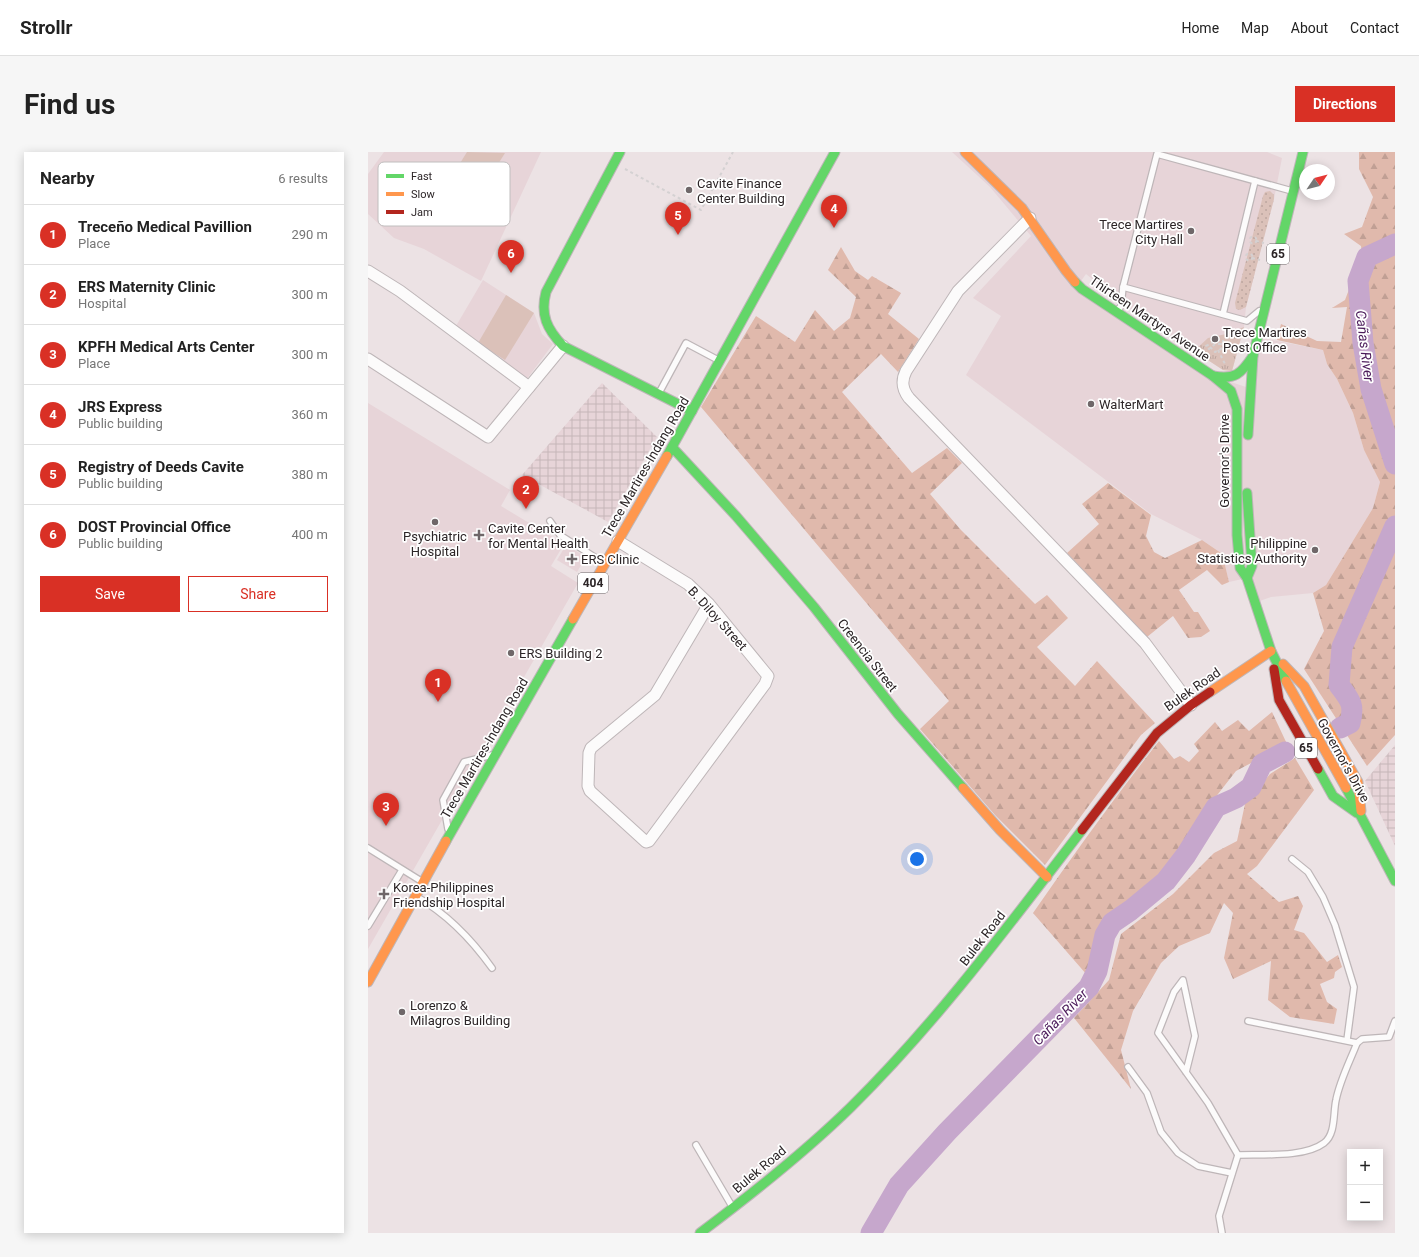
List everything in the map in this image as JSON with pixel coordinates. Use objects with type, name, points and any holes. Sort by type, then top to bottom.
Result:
[{"type":"main road","points":[[620,152],[546,292],[542,303],[542,317],[551,333],[563,346],[692,411]]},
{"type":"main road","name":"Trece Martires-Indang Road","points":[[368,982],[449,836],[692,411],[835,152]]},
{"type":"main road","name":"Thirteen Martyrs Avenue","points":[[965,152],[1002,187],[1030,218],[1074,281],[1082,289],[1213,376]]},
{"type":"main road","name":"Governor's Drive","points":[[1248,441],[1253,356],[1303,152]]},
{"type":"main road","name":"Governor's Drive","points":[[1213,376],[1226,378],[1235,377],[1242,371],[1253,356]]},
{"type":"main road","name":"Governor's Drive","points":[[1213,376],[1231,391],[1236,404],[1238,549],[1240,568],[1248,578],[1254,603],[1271,651],[1292,693],[1362,817],[1395,881]]},
{"type":"main road","name":"Creencia Street","points":[[672,446],[736,516],[810,601],[903,720],[1000,830],[1047,877]]},
{"type":"main road","name":"Governor's Drive","points":[[1247,482],[1252,566],[1248,578]]},
{"type":"main road","name":"Governor's Drive","points":[[1271,651],[1304,686],[1358,782],[1362,817]]},
{"type":"main road","name":"Governor's Drive","points":[[1271,651],[1278,700],[1333,796],[1362,817]]},
{"type":"main road","name":"Bulek Road","points":[[700,1233],[759,1188],[851,1107],[937,1014],[975,969],[1047,877],[1152,739],[1173,718],[1271,651]]},
{"type":"street","points":[[1030,218],[953,298],[906,371],[902,382],[903,387],[908,398],[1145,643],[1191,705]]},
{"type":"street","points":[[368,271],[400,291],[529,387]]},
{"type":"street","points":[[368,359],[488,437],[563,346]]},
{"type":"street","name":"B. Diloy Street","points":[[618,541],[682,580],[709,604],[766,672],[768,679],[649,841],[646,842],[642,840],[592,793],[588,786],[589,750],[655,695],[709,604]]},
{"type":"lane","points":[[1116,312],[1121,306],[1123,287],[1156,153],[1255,182],[1294,191]]},
{"type":"lane","points":[[1223,314],[1255,182]]},
{"type":"lane","points":[[1123,287],[1247,321],[1264,307]]},
{"type":"lane","points":[[658,394],[686,343],[720,361]]},
{"type":"lane","points":[[550,521],[560,535],[605,563]]},
{"type":"lane","points":[[449,836],[443,800],[464,762],[496,754]]},
{"type":"lane","points":[[368,848],[423,882]]},
{"type":"lane","points":[[1292,859],[1308,872],[1323,897],[1335,925],[1352,980],[1354,987],[1347,1040]]},
{"type":"lane","points":[[368,926],[402,870]]},
{"type":"lane","points":[[415,896],[428,903],[461,931],[479,950],[492,968]]},
{"type":"lane","points":[[1186,1072],[1195,1036],[1183,980],[1174,992],[1158,1033],[1208,1103],[1238,1155],[1219,1216],[1222,1233]]},
{"type":"lane","points":[[1248,1021],[1357,1043]]},
{"type":"lane","points":[[1238,1155],[1285,1154],[1309,1150],[1325,1142],[1329,1138],[1333,1125],[1336,1100],[1357,1043],[1362,1039],[1389,1037],[1395,1021]]},
{"type":"lane","points":[[1128,1067],[1147,1093],[1161,1132],[1178,1153],[1198,1166],[1232,1173]]},
{"type":"lane","points":[[696,1145],[733,1208]]},
{"type":"path","points":[[621,167],[701,210],[733,152]]},
{"type":"path","points":[[1256,241],[1264,243]]},
{"type":"path","points":[[1252,258],[1260,260]]},
{"type":"path","points":[[1223,340],[1223,344],[1221,344],[1221,349],[1215,352],[1210,347],[1209,349],[1206,346],[1214,341],[1223,340]]},
{"type":"path","points":[[1210,347],[1215,344],[1221,344]]},
{"type":"path","points":[[1218,350],[1221,358]]},
{"type":"shaded area","points":[[384,152],[541,152],[510,219],[510,162],[378,162],[378,223],[368,214],[368,174]]},
{"type":"shaded area","points":[[952,152],[1267,152],[1282,158],[1274,199],[1246,307],[1244,327],[1232,371],[1223,370],[1125,305],[1086,274],[1078,285],[1213,376],[1246,387],[1257,337],[1323,350],[1327,364],[1337,379],[1353,413],[1364,450],[1380,482],[1373,508],[1326,585],[1313,593],[1271,597],[1254,603],[1247,578],[1229,582],[1225,565],[1219,564],[1221,553],[1202,540],[1151,514],[966,375],[1001,316],[973,298],[1031,236],[990,187]]},
{"type":"shaded area","points":[[381,226],[507,226],[481,281],[424,249],[394,238]]},
{"type":"shaded area","points":[[483,280],[534,313],[542,334],[553,344],[526,380],[456,326]]},
{"type":"shaded area","points":[[602,383],[657,437],[608,522],[522,475]]},
{"type":"shaded area","points":[[368,403],[510,490],[501,506],[564,544],[551,566],[578,583],[368,949]]},
{"type":"shaded area","name":"ERS Clinic","points":[[566,545],[586,557],[577,572],[557,560]]},
{"type":"shaded area","points":[[1395,745],[1395,846],[1365,781]]},
{"type":"green space","points":[[467,152],[505,153],[499,162],[461,162]]},
{"type":"green space","points":[[1359,152],[1395,152],[1395,735],[1367,766],[1304,669],[1324,631],[1313,593],[1326,585],[1373,508],[1380,482],[1364,450],[1353,413],[1337,379],[1327,364],[1323,350],[1277,340],[1281,324],[1317,341],[1341,342],[1347,307],[1332,308],[1345,300],[1362,255],[1361,246],[1344,234],[1362,227],[1373,197],[1359,169]]},
{"type":"green space","points":[[1270,191],[1274,195],[1274,199],[1246,307],[1240,310],[1236,309],[1235,303],[1263,196],[1265,192]]},
{"type":"green space","points":[[841,247],[855,271],[868,280],[872,276],[901,293],[888,314],[919,339],[898,372],[881,354],[842,392],[912,473],[947,448],[962,463],[930,494],[961,530],[1035,604],[1047,595],[1068,618],[1037,647],[1075,686],[1097,661],[1155,723],[1141,735],[1045,865],[995,815],[920,729],[949,701],[701,407],[756,316],[795,342],[815,310],[834,331],[850,318],[856,297],[828,270]]},
{"type":"green space","points":[[506,295],[534,313],[505,360],[478,343]]},
{"type":"green space","points":[[1244,327],[1232,371],[1223,370],[1194,351],[1208,338],[1226,334]]},
{"type":"green space","points":[[1108,483],[1151,515],[1146,536],[1154,552],[1165,558],[1202,540],[1221,553],[1219,564],[1225,565],[1229,582],[1222,585],[1207,570],[1179,590],[1194,612],[1198,612],[1210,631],[1201,637],[1188,638],[1173,616],[1147,637],[1067,553],[1099,524],[1082,504]]},
{"type":"green space","points":[[1272,712],[1287,744],[1236,771],[1218,794],[1162,878],[1114,912],[1100,930],[1087,975],[1033,913],[1048,891],[1110,805],[1159,741],[1174,759],[1180,756],[1189,762],[1199,751],[1194,744],[1215,722],[1222,731],[1238,720],[1249,731]]},
{"type":"green space","points":[[1295,758],[1314,790],[1257,866],[1247,874],[1279,902],[1298,896],[1303,906],[1294,930],[1304,933],[1327,962],[1338,955],[1342,967],[1335,972],[1334,978],[1320,984],[1327,1002],[1337,1009],[1334,1024],[1290,1017],[1268,1000],[1271,961],[1233,979],[1224,958],[1233,913],[1224,903],[1210,933],[1179,946],[1161,963],[1133,1011],[1121,1050],[1131,1089],[1074,1018],[1109,980],[1121,934],[1173,894],[1214,853],[1237,841],[1245,804],[1270,774]]},
{"type":"waterway","name":"Cañas River","points":[[1395,244],[1367,257],[1358,281],[1363,343],[1371,389],[1395,464]]},
{"type":"waterway","name":"Cañas River","points":[[1340,728],[1350,723],[1352,711],[1349,699],[1339,685],[1342,647],[1395,526]]},
{"type":"waterway","name":"Cañas River","points":[[871,1233],[899,1185],[947,1132],[1089,987],[1097,971],[1105,935],[1112,923],[1131,910],[1166,881],[1186,855],[1216,807],[1236,798],[1251,787],[1262,764],[1285,752]]},
{"type":"traffic: fast","points":[[620,152],[546,292],[544,300],[546,321],[553,334],[563,346],[692,411]]},
{"type":"traffic: fast","points":[[667,456],[835,152]]},
{"type":"traffic: fast","points":[[1248,435],[1253,356],[1303,152]]},
{"type":"traffic: fast","points":[[1075,282],[1082,289],[1213,376],[1231,391],[1237,409],[1237,535],[1240,568],[1247,578],[1271,651],[1286,681]]},
{"type":"traffic: fast","points":[[1213,376],[1227,377],[1237,374],[1245,367],[1253,356]]},
{"type":"traffic: fast","points":[[672,447],[736,516],[814,607],[898,714],[963,788]]},
{"type":"traffic: fast","points":[[1247,493],[1252,566],[1247,578]]},
{"type":"traffic: fast","points":[[446,841],[573,619]]},
{"type":"traffic: fast","points":[[1318,769],[1333,796],[1357,813]]},
{"type":"traffic: fast","points":[[1346,788],[1395,881]]},
{"type":"traffic: fast","points":[[700,1233],[796,1157],[833,1124],[883,1075],[943,1007],[1082,830]]},
{"type":"traffic: slow","points":[[965,152],[1022,208],[1075,282]]},
{"type":"traffic: slow","points":[[573,619],[667,456]]},
{"type":"traffic: slow","points":[[1210,692],[1271,651]]},
{"type":"traffic: slow","points":[[1283,664],[1304,686],[1358,782],[1361,811]]},
{"type":"traffic: slow","points":[[1286,681],[1346,788]]},
{"type":"traffic: slow","points":[[963,788],[1000,830],[1047,877]]},
{"type":"traffic: slow","points":[[368,982],[446,841]]},
{"type":"traffic: jam","points":[[1274,669],[1279,700],[1318,769]]},
{"type":"traffic: jam","points":[[1082,830],[1157,733],[1191,705],[1210,692]]},
{"type":"place","name":"Cavite Finance Center Building","points":[[689,190]]},
{"type":"place","name":"JRS Express","points":[[834,228]]},
{"type":"place","name":"Trece Martires City Hall","points":[[1191,231]]},
{"type":"place","name":"Registry of Deeds Cavite","points":[[678,235]]},
{"type":"place","name":"DOST Provincial Office","points":[[511,273]]},
{"type":"place","name":"Trece Martires Post Office","points":[[1215,339]]},
{"type":"place","name":"WalterMart","points":[[1091,404]]},
{"type":"place","name":"ERS Maternity Clinic","points":[[526,509]]},
{"type":"place","name":"Psychiatric Hospital","points":[[435,522]]},
{"type":"place","name":"Cavite Center for Mental Health","points":[[479,535]]},
{"type":"place","name":"Philippine Statistics Authority","points":[[1315,550]]},
{"type":"place","name":"ERS Clinic","points":[[572,559]]},
{"type":"place","name":"ERS Building 2","points":[[511,653]]},
{"type":"place","name":"Treceño Medical Pavillion","points":[[438,702]]},
{"type":"place","name":"KPFH Medical Arts Center","points":[[386,826]]},
{"type":"place","name":"Korea-Philippines Friendship Hospital","points":[[384,894]]},
{"type":"place","name":"Lorenzo & Milagros Building","points":[[402,1012]]}]
